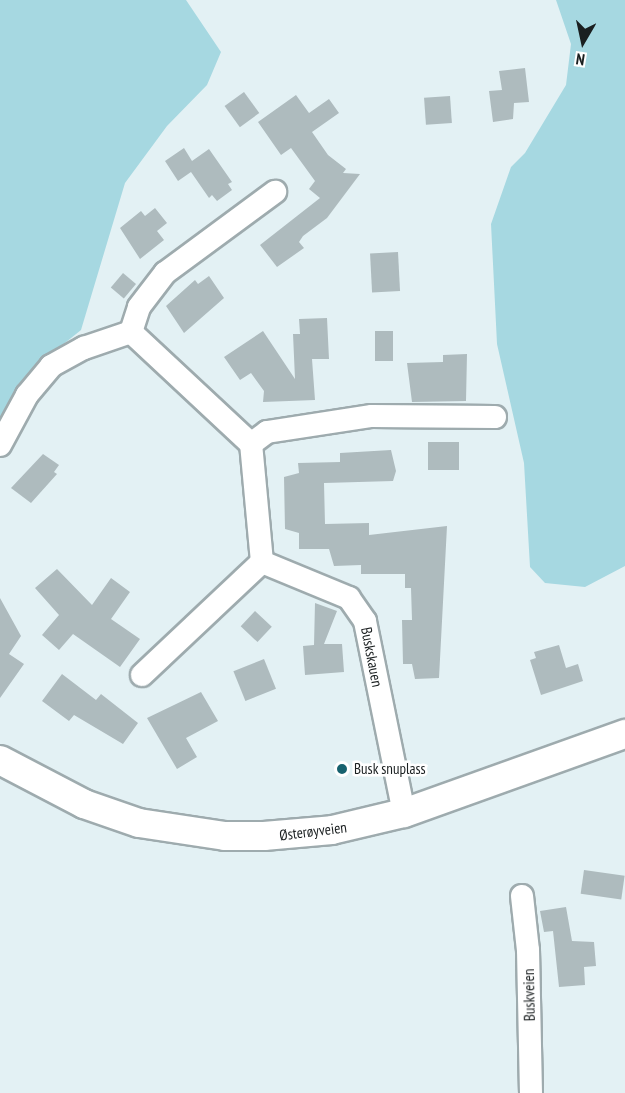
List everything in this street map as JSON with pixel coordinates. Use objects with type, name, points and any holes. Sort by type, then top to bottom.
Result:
[{"type":"main road","name":"Østerøyveien","points":[[0,760],[84,804],[177,831],[225,836],[300,834],[404,813],[625,734]]},
{"type":"street","points":[[130,332],[139,307],[165,273],[275,192]]},
{"type":"street","points":[[130,332],[251,444],[262,562],[142,675]]},
{"type":"street","points":[[0,446],[27,395],[51,366],[84,348],[130,332]]},
{"type":"street","points":[[251,444],[267,432],[372,416],[495,417]]},
{"type":"street","name":"Buskskauen","points":[[262,562],[349,598],[364,621],[404,813]]},
{"type":"street","name":"Buskveien","points":[[522,896],[528,950],[531,1093]]},
{"type":"shaded area","points":[[0,0],[186,0],[221,52],[207,85],[167,126],[125,183],[81,330],[50,355],[0,418]]},
{"type":"shaded area","points":[[556,0],[625,0],[625,566],[585,587],[545,583],[530,567],[524,463],[497,344],[491,224],[511,167],[525,153],[566,85],[571,44]]},
{"type":"building","points":[[525,68],[529,102],[514,103],[513,119],[493,122],[489,91],[502,90],[499,71]]},
{"type":"building","points":[[244,92],[259,113],[240,127],[225,106]]},
{"type":"building","points":[[296,95],[309,113],[329,99],[339,113],[312,132],[328,155],[346,169],[343,173],[360,174],[327,218],[303,236],[299,242],[304,248],[277,267],[260,245],[320,198],[309,189],[315,181],[291,148],[281,155],[258,122]]},
{"type":"building","points":[[450,96],[452,123],[426,125],[424,98]]},
{"type":"building","points":[[184,148],[192,161],[209,149],[232,182],[228,184],[232,190],[217,201],[212,195],[209,198],[191,172],[178,181],[165,161]]},
{"type":"building","points":[[155,208],[167,223],[157,231],[164,240],[140,259],[120,228],[141,211],[145,216]]},
{"type":"building","points":[[398,252],[400,291],[372,292],[370,253]]},
{"type":"building","points":[[123,273],[136,284],[124,298],[111,288]]},
{"type":"building","points":[[209,276],[224,298],[184,333],[166,306],[195,280],[198,284]]},
{"type":"building","points":[[327,318],[329,359],[312,359],[315,400],[263,402],[264,391],[251,373],[240,380],[224,357],[263,331],[295,379],[293,334],[300,334],[299,319]]},
{"type":"building","points":[[375,331],[393,331],[393,361],[375,361]]},
{"type":"building","points":[[467,354],[466,401],[412,402],[407,363],[443,362],[443,355]]},
{"type":"building","points":[[428,442],[459,442],[459,470],[428,470]]},
{"type":"building","points":[[391,450],[396,471],[393,481],[324,483],[325,524],[369,523],[369,535],[447,526],[439,678],[415,679],[412,664],[403,664],[402,620],[412,620],[411,588],[405,588],[405,574],[361,574],[361,565],[334,566],[329,549],[299,549],[299,533],[285,529],[284,477],[299,473],[298,463],[340,462],[340,453]]},
{"type":"building","points":[[43,454],[59,465],[54,472],[57,474],[31,503],[11,488]]},
{"type":"building","points":[[57,569],[92,605],[111,578],[130,592],[111,619],[140,639],[120,667],[73,634],[59,650],[42,635],[59,615],[35,588]]},
{"type":"building","points":[[0,598],[21,636],[9,654],[24,664],[0,698]]},
{"type":"building","points":[[315,603],[337,611],[324,644],[342,644],[344,672],[305,675],[303,646],[314,645]]},
{"type":"building","points":[[255,611],[272,627],[257,642],[241,626]]},
{"type":"building","points":[[559,645],[566,668],[578,664],[583,681],[541,695],[530,660],[536,658],[534,652]]},
{"type":"building","points":[[264,659],[276,689],[245,701],[233,671]]},
{"type":"building","points":[[62,674],[96,700],[101,694],[138,723],[123,744],[74,715],[69,721],[42,701]]},
{"type":"building","points":[[201,692],[218,721],[186,738],[197,757],[177,769],[147,718]]},
{"type":"building","points":[[584,870],[625,876],[621,899],[581,894]]},
{"type":"building","points":[[566,907],[572,941],[594,942],[596,966],[584,967],[585,985],[559,987],[553,931],[544,932],[540,911]]},
{"type":"place","name":"Busk snuplass","points":[[342,769]]}]
